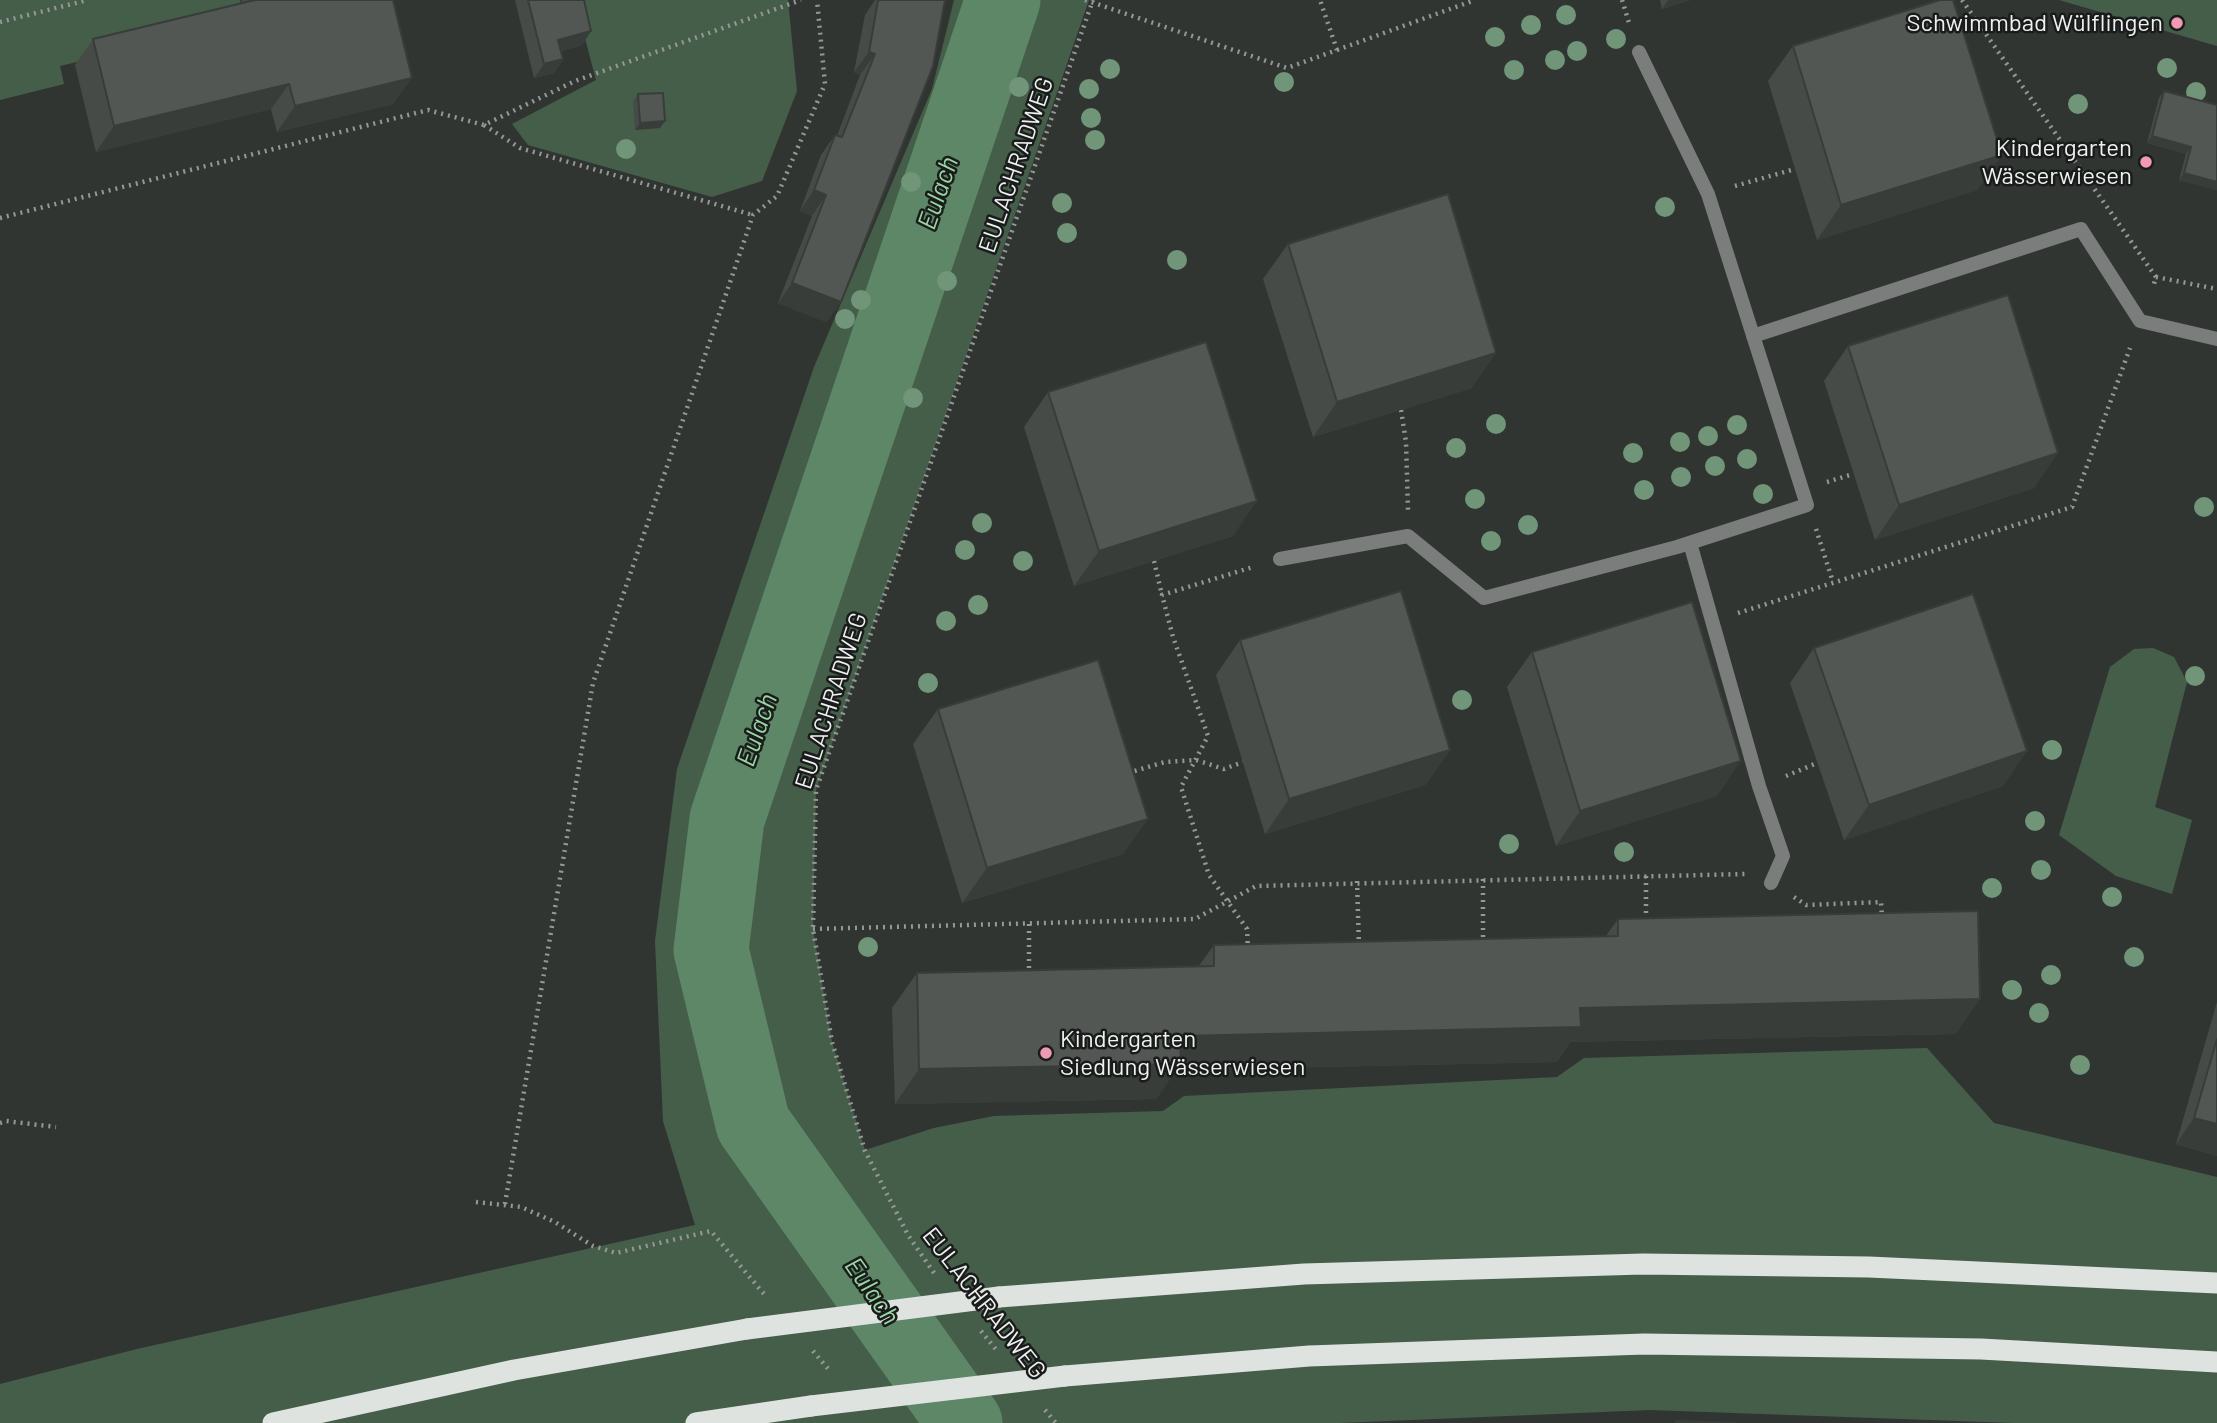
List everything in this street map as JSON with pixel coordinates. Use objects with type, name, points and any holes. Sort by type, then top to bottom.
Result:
[{"type":"highway","points":[[273,1423],[514,1370],[747,1329],[999,1297],[1304,1274],[1643,1264],[1882,1267],[2217,1283]]},
{"type":"highway","points":[[696,1423],[811,1406],[1065,1376],[1309,1356],[1644,1344],[1931,1347],[2217,1362]]},
{"type":"lane","points":[[1280,559],[1408,537],[1484,598],[1690,543],[1807,505],[1708,194],[1639,52]]},
{"type":"lane","points":[[1753,335],[2081,229],[2140,321],[2217,339]]},
{"type":"lane","points":[[1690,543],[1759,786],[1783,856],[1771,883]]},
{"type":"path","points":[[0,22],[88,0]]},
{"type":"path","points":[[484,124],[575,81],[801,0]]},
{"type":"path","points":[[505,1204],[593,683],[753,215],[777,196],[825,84],[817,0]]},
{"type":"path","points":[[1084,0],[1287,68],[1475,0]]},
{"type":"path","points":[[1320,0],[1337,50]]},
{"type":"path","points":[[1962,0],[2156,277],[2217,289]]},
{"type":"path","name":"EULACHRADWEG","points":[[937,1277],[908,1236],[865,1151],[832,1042],[813,929],[817,790],[1092,1]]},
{"type":"path","points":[[0,218],[428,110],[484,124],[520,148],[753,215]]},
{"type":"path","points":[[1763,179],[1795,169]]},
{"type":"path","points":[[1713,622],[2072,507],[2156,277]]},
{"type":"path","points":[[1401,410],[1406,442],[1408,537]]},
{"type":"path","points":[[1807,505],[1833,582]]},
{"type":"path","points":[[1162,595],[1280,559]]},
{"type":"path","points":[[1154,561],[1173,637],[1208,736],[1181,787],[1209,875],[1247,929],[1248,954]]},
{"type":"path","points":[[1126,773],[1165,761],[1196,760],[1224,769],[1243,762]]},
{"type":"path","points":[[813,929],[1195,919],[1256,886],[1357,881],[1745,874],[1771,883],[1806,905],[1881,902],[1882,925]]},
{"type":"path","points":[[1646,876],[1646,927]]},
{"type":"path","points":[[1483,879],[1483,947]]},
{"type":"path","points":[[1357,881],[1359,949]]},
{"type":"path","points":[[1028,978],[1029,923]]},
{"type":"path","points":[[0,1123],[6,1121],[56,1127]]},
{"type":"path","points":[[476,1202],[505,1204],[538,1214],[593,1246],[616,1253],[711,1231],[765,1295]]},
{"type":"path","name":"EULACHRADWEG","points":[[979,1329],[1005,1360]]},
{"type":"path","points":[[810,1348],[837,1380]]},
{"type":"path","name":"EULACHRADWEG","points":[[1039,1402],[1056,1423]]},
{"type":"green space","points":[[0,0],[240,0],[245,22],[60,66],[64,84],[0,100]]},
{"type":"green space","points":[[575,0],[788,0],[797,91],[762,181],[712,197],[528,145],[512,124],[596,80]]},
{"type":"green space","points":[[954,0],[1089,0],[816,790],[813,929],[832,1042],[865,1150],[934,1128],[994,1116],[1163,1111],[1184,1096],[1557,1077],[1584,1058],[1927,1048],[1994,1123],[2217,1177],[2217,1423],[2014,1423],[1650,1410],[1340,1423],[0,1423],[0,1384],[137,1349],[695,1225],[663,1121],[655,941],[677,769],[814,367],[932,89]]},
{"type":"green space","name":"Schwimmbad Wülflingen","points":[[2059,0],[2217,0],[2217,46]]},
{"type":"green space","points":[[2153,648],[2174,657],[2187,682],[2155,807],[2192,820],[2172,894],[2116,876],[2059,835],[2110,667],[2134,649]]},
{"type":"building","points":[[255,0],[393,0],[412,78],[295,106],[289,84],[114,126],[93,39]]},
{"type":"building","points":[[528,0],[584,0],[591,31],[558,40],[563,59],[544,64]]},
{"type":"building","points":[[878,0],[945,0],[933,66],[841,302],[792,283],[826,195],[814,190],[835,135],[842,137],[875,54],[869,52]]},
{"type":"building","points":[[1940,0],[1953,0],[2002,155],[1841,205],[1793,46]]},
{"type":"building","points":[[2164,91],[2217,105],[2217,182],[2184,173],[2191,147],[2152,136]]},
{"type":"building","points":[[663,93],[665,121],[640,123],[638,94]]},
{"type":"building","points":[[1448,194],[1496,353],[1337,402],[1288,244]]},
{"type":"building","points":[[2008,295],[2058,453],[1899,505],[1848,346]]},
{"type":"building","points":[[1206,342],[1257,501],[1099,551],[1048,392]]},
{"type":"building","points":[[1401,591],[1450,750],[1289,799],[1240,640]]},
{"type":"building","points":[[1973,594],[2027,751],[1869,805],[1814,648]]},
{"type":"building","points":[[1692,602],[1741,761],[1580,811],[1532,652]]},
{"type":"building","points":[[1098,660],[1148,819],[987,868],[938,709]]},
{"type":"building","points":[[1978,911],[1980,999],[1580,1008],[1581,1027],[1180,1036],[1181,1064],[919,1069],[917,973],[1214,966],[1214,945],[1618,936],[1618,919]]},
{"type":"building","points":[[2217,1039],[2217,1124],[2194,1118]]},
{"type":"building","points":[[1676,1421],[1736,1423],[1676,1423]]},
{"type":"waterway","name":"Eulach","points":[[965,1423],[753,1124],[711,950],[727,819],[1003,0]]},
{"type":"place","name":"Schwimmbad Wülflingen","points":[[2177,23]]},
{"type":"place","name":"Kindergarten Wässerwiesen","points":[[2146,162]]},
{"type":"place","name":"Kindergarten Siedlung Wässerwiesen","points":[[1046,1053]]}]
